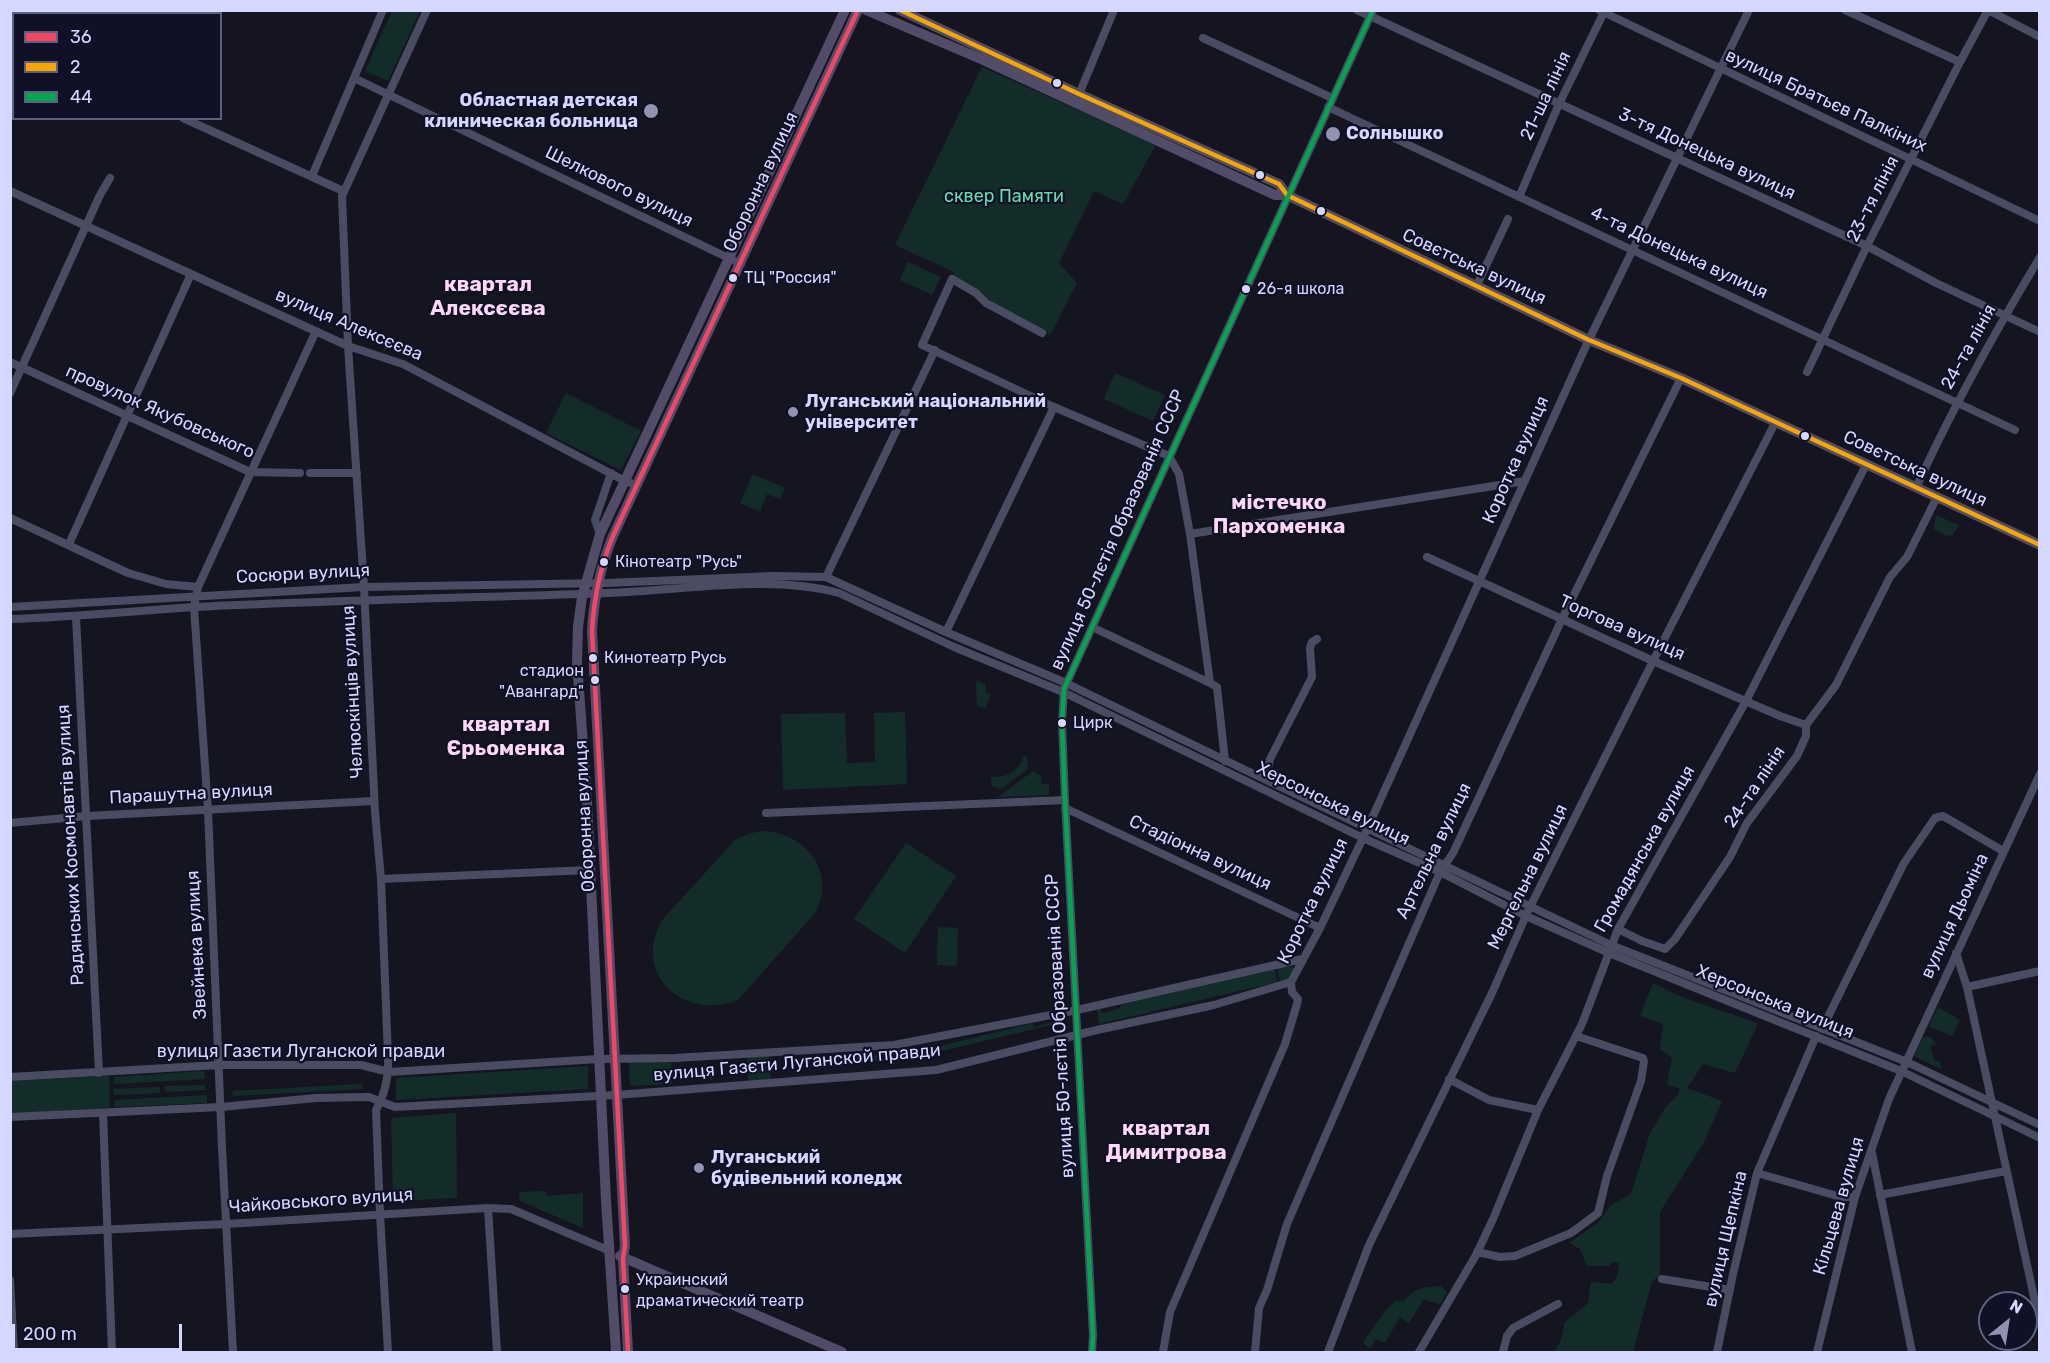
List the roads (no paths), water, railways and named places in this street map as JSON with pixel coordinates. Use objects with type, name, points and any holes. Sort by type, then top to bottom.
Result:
[{"type":"main road","name":"Оборонна вулиця","points":[[616,1353],[577,661],[578,627],[585,582],[600,534],[845,10]]},
{"type":"main road","name":"Оборонна вулиця","points":[[628,1353],[623,1258],[625,1246],[592,643],[596,588],[604,558],[636,485],[858,10]]},
{"type":"main road","points":[[866,10],[1077,99]]},
{"type":"main road","points":[[900,10],[1077,99]]},
{"type":"main road","name":"Совєтська вулиця","points":[[1077,99],[1275,195],[1287,195],[1589,340],[1681,378],[2040,544]]},
{"type":"main road","name":"Чайковського вулиця","points":[[610,1251],[842,1353]]},
{"type":"street","points":[[312,176],[383,10]]},
{"type":"street","name":"Челюскінців вулиця","points":[[388,1353],[376,1110],[389,1072],[381,879],[374,801],[365,600],[348,346],[343,192],[427,10]]},
{"type":"street","points":[[1077,99],[1114,10]]},
{"type":"street","name":"3-тя Донецька вулиця","points":[[1357,10],[1371,14],[1559,104],[1867,246],[2004,317],[2040,332]]},
{"type":"street","name":"Коротка вулиця","points":[[1163,1353],[1170,1312],[1285,1044],[1298,999],[1292,992],[1291,982],[1363,838],[1589,340],[1749,10]]},
{"type":"street","points":[[1845,10],[1960,62]]},
{"type":"street","points":[[1988,10],[2040,38]]},
{"type":"street","name":"23-тя лінія","points":[[1807,372],[1867,246],[1988,10]]},
{"type":"street","name":"вулиця Братьєв Палкіних","points":[[1602,11],[2040,221]]},
{"type":"street","name":"21-ша лінія","points":[[1519,197],[1602,11]]},
{"type":"street","name":"вулиця 50-лєтія Образованія СССР","points":[[1092,1353],[1093,1335],[1065,804],[1062,722],[1065,687],[1371,14]]},
{"type":"street","points":[[1203,38],[1332,98]]},
{"type":"street","name":"Шелкового вулиця","points":[[354,78],[741,264]]},
{"type":"street","name":"4-та Донецька вулиця","points":[[1328,107],[2015,430]]},
{"type":"street","points":[[187,120],[343,192]]},
{"type":"street","points":[[10,393],[110,178]]},
{"type":"street","name":"вулиця Алексєєва","points":[[10,191],[348,346],[403,364],[636,485]]},
{"type":"street","points":[[1476,287],[1508,219]]},
{"type":"street","name":"24-та лінія","points":[[1916,488],[1957,404],[2004,317],[2040,257]]},
{"type":"street","points":[[69,544],[191,274]]},
{"type":"street","points":[[1042,333],[986,303],[976,292],[952,279],[922,345],[1054,407],[1169,456],[1179,474],[1190,534],[1210,683]]},
{"type":"street","points":[[10,518],[128,573],[166,584],[198,587],[315,331]]},
{"type":"street","points":[[826,577],[935,350]]},
{"type":"street","name":"провулок Якубовського","points":[[10,362],[250,472],[357,473]]},
{"type":"street","name":"Артельна вулиця","points":[[1256,1353],[1259,1308],[1267,1290],[1287,1224],[1442,869],[1453,853],[1562,619],[1681,378]]},
{"type":"street","points":[[946,632],[1054,407]]},
{"type":"street","name":"Мергельна вулиця","points":[[1328,1353],[1369,1245],[1492,993],[1526,916],[1775,423]]},
{"type":"street","name":"Громадянська вулиця","points":[[1419,1353],[1477,1252],[1493,1219],[1538,1110],[1576,1036],[1618,929],[1746,701],[1866,465]]},
{"type":"street","points":[[600,534],[595,520],[612,473]]},
{"type":"street","points":[[1190,534],[1525,481]]},
{"type":"street","name":"24-та лінія","points":[[1618,929],[1665,949],[1675,939],[1730,857],[1747,823],[1797,756],[1806,736],[1806,725],[1836,685],[1890,577],[1907,557],[1937,497]]},
{"type":"street","name":"Торгова вулиця","points":[[1427,557],[1653,661],[1806,725]]},
{"type":"street","name":"Херсонська вулиця","points":[[596,588],[774,576],[826,577],[1367,828],[1526,916],[1819,1033],[2040,1138]]},
{"type":"street","name":"Сосюри вулиця","points":[[10,607],[364,587],[585,582],[596,588]]},
{"type":"street","name":"Херсонська вулиця","points":[[596,588],[773,584],[819,587],[839,593],[954,647],[1065,687],[1363,838],[1531,906],[1610,949]]},
{"type":"street","name":"Звейнека вулиця","points":[[198,587],[194,608],[208,810],[233,1353]]},
{"type":"street","name":"Сосюри вулиця","points":[[10,619],[365,600],[583,594],[596,588]]},
{"type":"street","name":"Радянських Космонавтів вулиця","points":[[76,617],[99,1072]]},
{"type":"street","points":[[1092,627],[1217,687],[1225,761]]},
{"type":"street","points":[[1266,780],[1270,759],[1312,677],[1310,648],[1312,642],[1317,639]]},
{"type":"street","name":"вулиця Дьоміна","points":[[1901,1071],[2040,774]]},
{"type":"street","name":"Парашутна вулиця","points":[[10,823],[87,816],[374,801]]},
{"type":"street","points":[[766,813],[1065,804]]},
{"type":"street","name":"Стадіонна вулиця","points":[[1065,804],[1320,928]]},
{"type":"street","name":"вулиця Щепкіна","points":[[1717,1353],[1757,1173],[1819,1033],[1904,863],[1935,818],[1943,816],[2003,851]]},
{"type":"street","points":[[381,879],[590,870]]},
{"type":"street","points":[[1956,953],[1967,987],[2040,1325]]},
{"type":"street","name":"вулиця Газєти Луганской правди","points":[[10,1077],[219,1065],[361,1065],[389,1072],[894,1045],[1077,1010],[1302,959]]},
{"type":"street","points":[[1967,987],[2040,970]]},
{"type":"street","name":"вулиця Газєти Луганской правди","points":[[10,1117],[221,1107],[316,1098],[369,1097],[394,1107],[616,1095],[936,1070],[1097,1030],[1214,1005],[1291,982]]},
{"type":"street","name":"Херсонська вулиця","points":[[1819,1033],[1907,1062],[2040,1125]]},
{"type":"street","points":[[1477,1252],[1500,1257],[1515,1256],[1571,1233],[1598,1213],[1607,1176],[1641,1081],[1644,1061],[1642,1058],[1576,1036]]},
{"type":"street","name":"Кільцева вулиця","points":[[1817,1353],[1855,1197],[1901,1071]]},
{"type":"street","points":[[1449,1079],[1490,1100],[1538,1110]]},
{"type":"street","points":[[103,1113],[112,1353]]},
{"type":"street","points":[[1872,1151],[1912,1353]]},
{"type":"street","points":[[1880,1195],[2006,1171]]},
{"type":"street","points":[[1757,1173],[1840,1197],[1855,1197]]},
{"type":"street","points":[[488,1208],[497,1353]]},
{"type":"street","name":"Чайковського вулиця","points":[[10,1234],[227,1224],[488,1208],[511,1209],[610,1251]]},
{"type":"street","points":[[10,1280],[14,1353]]},
{"type":"street","points":[[1662,1280],[1730,1290]]},
{"type":"street","points":[[1503,1353],[1507,1336],[1513,1328],[1558,1304]]},
{"type":"place","name":"Областная детская клиническая больница","points":[[651,111]]},
{"type":"place","name":"Солнышко","points":[[1333,134]]},
{"type":"place","name":"ТЦ \"Россия\"","points":[[733,278]]},
{"type":"place","name":"26-я школа","points":[[1246,289]]},
{"type":"place","name":"Луганський національний університет","points":[[793,412]]},
{"type":"place","name":"Кінотеатр \"Русь\"","points":[[604,562]]},
{"type":"place","name":"Кинотеатр Русь","points":[[593,658]]},
{"type":"place","name":"стадион \"Авангард\"","points":[[595,680]]},
{"type":"place","name":"Цирк","points":[[1062,723]]},
{"type":"place","name":"Луганський будівельний коледж","points":[[699,1168]]},
{"type":"place","name":"Украинский драматический театр","points":[[625,1289]]},
{"type":"district","name":"квартал Алексєєва","points":[[488,297]]},
{"type":"district","name":"містечко Пархоменка","points":[[1279,515]]},
{"type":"district","name":"квартал Єрьоменка","points":[[506,737]]},
{"type":"district","name":"квартал Димитрова","points":[[1166,1141]]},
{"type":"park label","name":"сквер Памяти","points":[[1004,197]]}]
